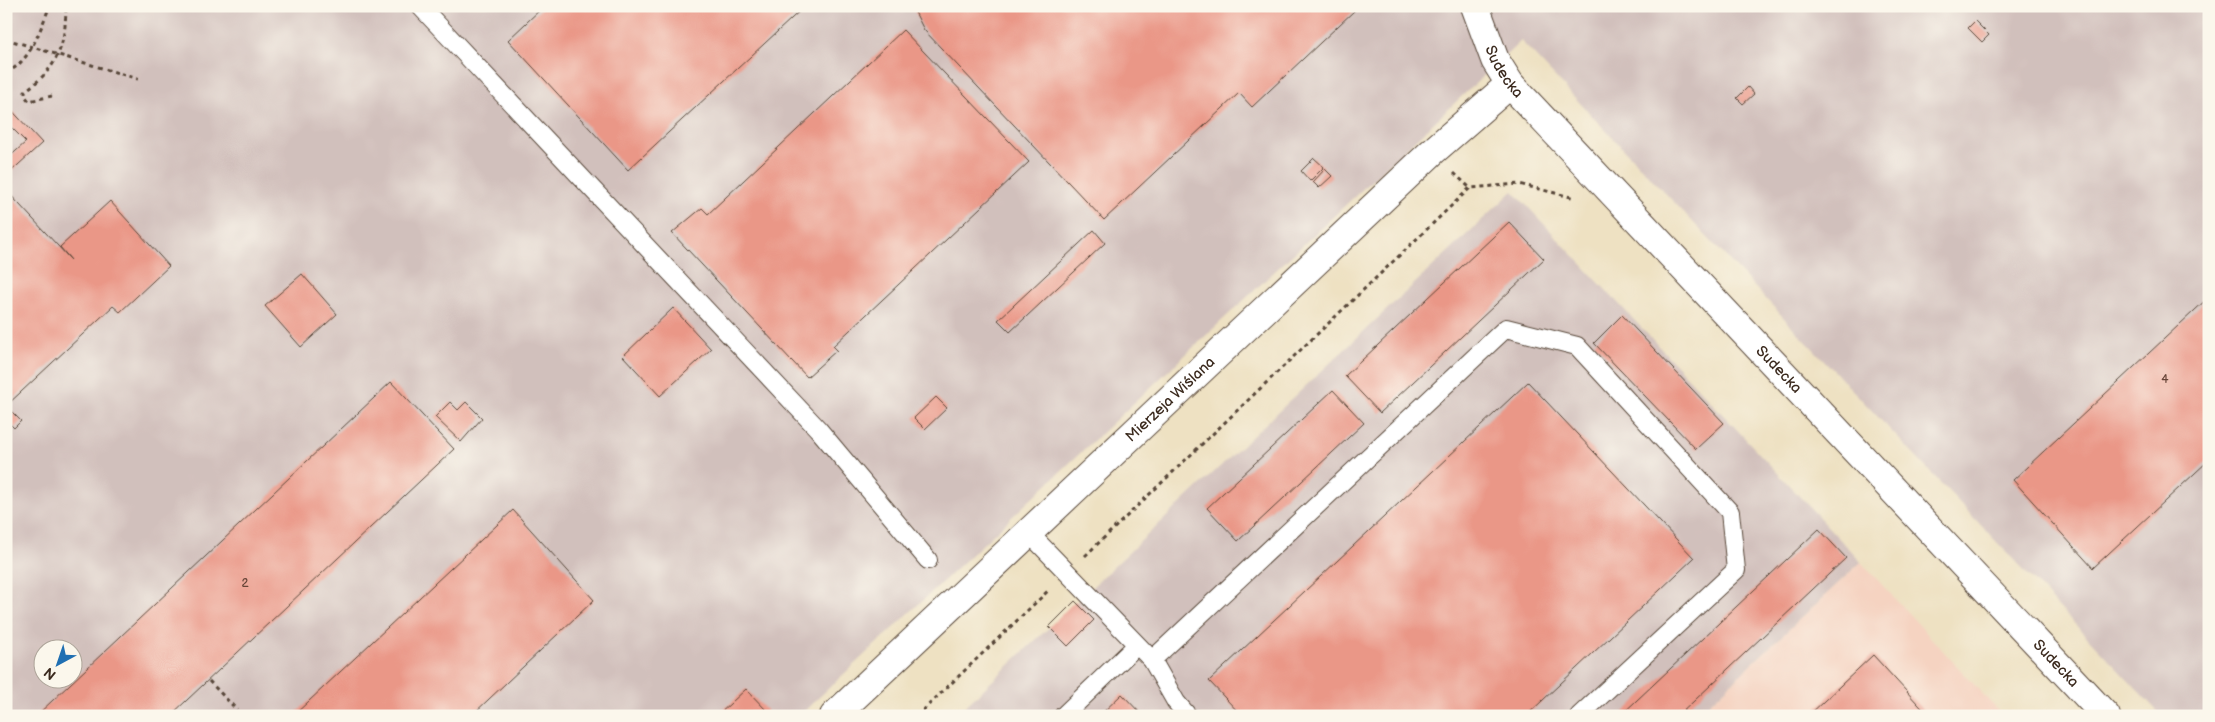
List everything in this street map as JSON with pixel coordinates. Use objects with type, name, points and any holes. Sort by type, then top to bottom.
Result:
[{"type":"street","name":"Sudecka","points":[[1475,6],[1495,60],[1510,84],[2106,716]]},
{"type":"street","name":"Mierzeja Wiślana","points":[[834,716],[1432,152],[1510,84]]},
{"type":"lane","points":[[420,6],[818,429],[928,560]]},
{"type":"lane","points":[[1152,660],[1506,328],[1577,346],[1730,512],[1736,570],[1579,716]]},
{"type":"lane","points":[[1029,533],[1152,660],[1176,702],[1188,716]]},
{"type":"lane","points":[[1063,716],[1137,644]]},
{"type":"path","points":[[6,73],[26,59],[42,28],[50,6]]},
{"type":"path","points":[[52,96],[28,101],[25,92],[40,81],[54,65],[59,54],[64,30],[65,6]]},
{"type":"path","points":[[6,40],[32,46],[138,79]]},
{"type":"path","points":[[917,716],[1470,188],[1519,184],[1584,201]]},
{"type":"path","points":[[209,681],[237,710]]},
{"type":"shaded area","points":[[6,6],[2209,6],[2209,716],[2162,716],[1521,41],[799,716],[6,716]]},
{"type":"shaded area","points":[[1513,191],[1861,562],[1696,716],[955,716]]},
{"type":"shaded area","points":[[1861,562],[2003,716],[1696,716]]},
{"type":"building","points":[[544,6],[805,6],[628,170],[508,40]]},
{"type":"building","points":[[912,6],[1351,6],[1355,10],[1252,107],[1239,93],[1104,220],[924,30]]},
{"type":"building","points":[[1975,21],[1989,35],[1982,42],[1968,28]]},
{"type":"building","points":[[903,30],[1029,162],[833,346],[837,350],[807,377],[672,233],[702,208],[708,214]]},
{"type":"building","points":[[1748,87],[1754,94],[1743,104],[1737,98]]},
{"type":"building","points":[[6,104],[42,143],[6,176],[6,160],[26,142],[6,122]]},
{"type":"building","points":[[1314,158],[1324,167],[1310,181],[1301,171]]},
{"type":"building","points":[[1325,169],[1332,176],[1319,188],[1313,182]]},
{"type":"building","points":[[6,190],[71,260],[60,247],[110,201],[169,266],[120,312],[113,306],[6,406]]},
{"type":"building","points":[[1509,222],[1544,259],[1380,413],[1345,376]]},
{"type":"building","points":[[1094,230],[1105,243],[1010,332],[998,320]]},
{"type":"building","points":[[302,274],[337,314],[301,347],[265,306]]},
{"type":"building","points":[[2209,297],[2209,460],[2093,568],[2013,480]]},
{"type":"building","points":[[673,308],[711,349],[660,396],[623,356]]},
{"type":"building","points":[[1622,315],[1724,423],[1696,449],[1594,343]]},
{"type":"building","points":[[391,382],[454,449],[170,716],[36,716],[64,690],[82,690],[82,673]]},
{"type":"building","points":[[1528,382],[1694,558],[1526,716],[1242,716],[1209,681]]},
{"type":"building","points":[[1333,390],[1364,423],[1238,541],[1207,508]]},
{"type":"building","points":[[936,397],[947,408],[925,429],[914,418]]},
{"type":"building","points":[[450,402],[458,410],[466,402],[482,418],[461,442],[435,417]]},
{"type":"building","points":[[9,409],[21,421],[14,428],[10,424],[6,428],[6,411]]},
{"type":"building","points":[[513,510],[594,600],[471,716],[293,716]]},
{"type":"building","points":[[1819,529],[1846,558],[1678,716],[1620,716]]},
{"type":"building","points":[[1075,601],[1094,620],[1068,646],[1049,627]]},
{"type":"building","points":[[1873,655],[1929,716],[1808,716]]},
{"type":"building","points":[[746,689],[767,711],[762,716],[717,716]]},
{"type":"building","points":[[1122,694],[1143,716],[1099,716]]}]
